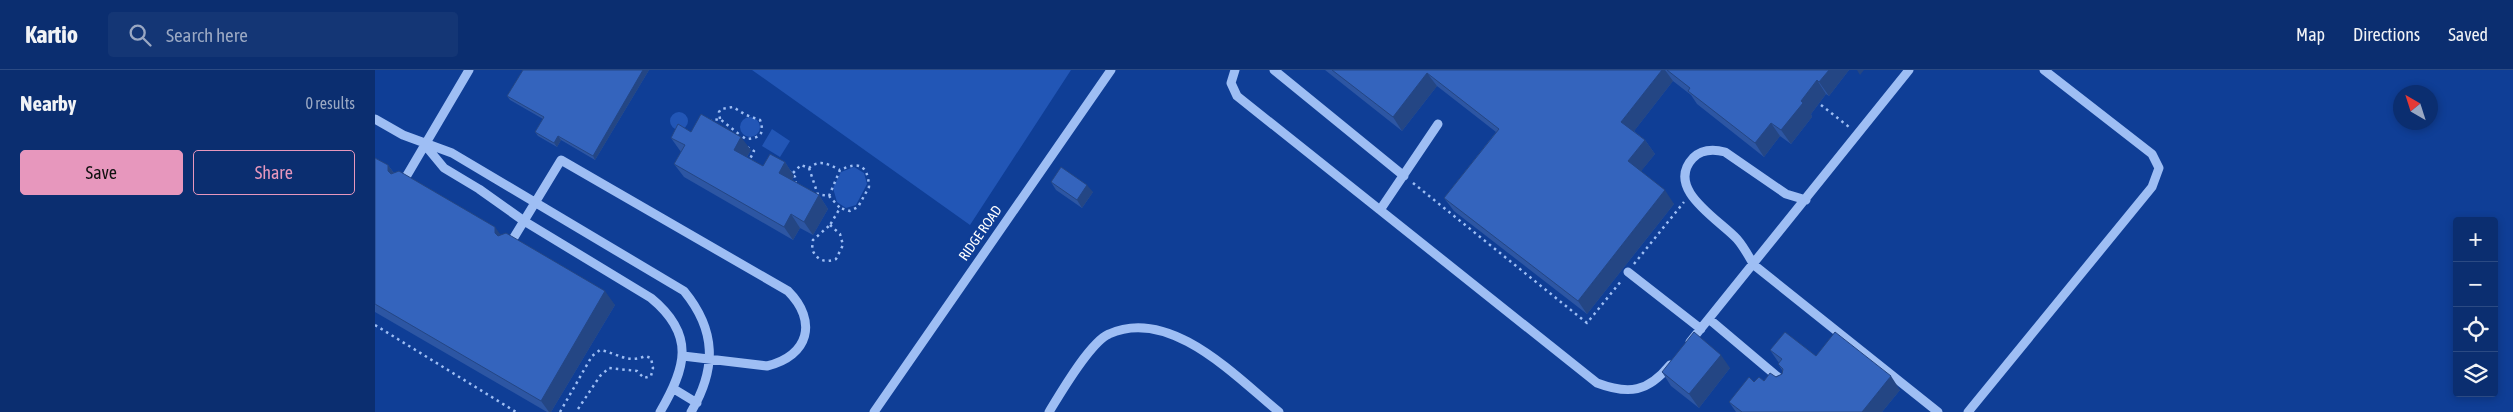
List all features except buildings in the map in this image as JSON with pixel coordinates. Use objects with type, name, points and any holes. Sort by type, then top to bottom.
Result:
[{"type":"street","points":[[403,182],[469,70]]},
{"type":"street","name":"RIDGE ROAD","points":[[873,412],[1111,70]]},
{"type":"street","points":[[1235,70],[1231,82],[1237,96],[1597,383],[1616,390],[1640,390],[1662,376],[1754,265],[1909,70]]},
{"type":"street","points":[[1274,70],[1404,176]]},
{"type":"street","points":[[1968,412],[2152,187],[2159,168],[2152,154],[2044,70]]},
{"type":"street","points":[[375,120],[403,136],[452,153],[684,291],[697,307],[706,325],[709,343],[709,360],[705,383],[691,412]]},
{"type":"street","points":[[1380,210],[1438,124]]},
{"type":"street","points":[[425,144],[444,168],[479,189],[524,221],[651,298],[665,310],[678,332],[683,356],[674,389],[660,412]]},
{"type":"street","points":[[1806,200],[1786,194],[1725,152],[1715,149],[1697,154],[1689,162],[1685,181],[1689,195],[1737,240],[1754,265],[1938,412]]},
{"type":"street","points":[[510,244],[561,160],[788,291],[798,301],[805,315],[807,330],[802,344],[792,356],[780,363],[767,366],[683,356]]},
{"type":"street","points":[[1628,272],[1701,329]]},
{"type":"street","points":[[1709,319],[1786,384]]},
{"type":"street","points":[[1049,412],[1078,365],[1107,334],[1135,327],[1167,331],[1199,348],[1279,412]]},
{"type":"street","points":[[674,389],[697,403]]},
{"type":"path","points":[[1821,105],[1858,135]]},
{"type":"path","points":[[733,107],[746,116],[760,120],[763,128],[762,134],[758,137],[746,139],[720,119],[719,112],[721,109],[733,107]]},
{"type":"path","points":[[703,126],[709,121],[720,119]]},
{"type":"path","points":[[739,141],[740,134]]},
{"type":"path","points":[[746,146],[754,151],[748,163],[755,168]]},
{"type":"path","points":[[809,168],[815,163],[823,162],[840,170]]},
{"type":"path","points":[[811,194],[829,196],[839,208],[850,211],[858,207],[869,187],[869,178],[865,169],[859,165],[851,164],[840,170],[829,196]]},
{"type":"path","points":[[793,173],[801,165],[809,168]]},
{"type":"path","points":[[785,168],[793,173],[797,191]]},
{"type":"path","points":[[809,168],[818,195]]},
{"type":"path","points":[[1404,176],[1587,323],[1689,195]]},
{"type":"path","points":[[830,225],[840,234],[843,245],[836,259],[828,262],[821,260],[812,249],[813,240],[830,225],[839,208]]},
{"type":"path","points":[[375,325],[516,412]]},
{"type":"path","points":[[560,412],[592,356],[600,350],[625,360],[637,360],[645,356],[651,358],[653,368],[651,376],[644,378],[637,371],[609,368],[600,376],[576,412]]},
{"type":"shaded area","points":[[752,70],[1071,70],[970,225]]},
{"type":"shaded area","points":[[675,112],[683,112],[688,117],[686,128],[675,130],[670,125],[670,117]]},
{"type":"shaded area","points":[[750,117],[757,120],[760,127],[757,134],[750,137],[743,134],[740,127],[743,120]]},
{"type":"shaded area","points":[[772,129],[790,141],[780,157],[762,146]]},
{"type":"shaded area","points":[[854,167],[864,173],[867,184],[856,205],[846,208],[837,202],[833,188],[841,172]]}]
